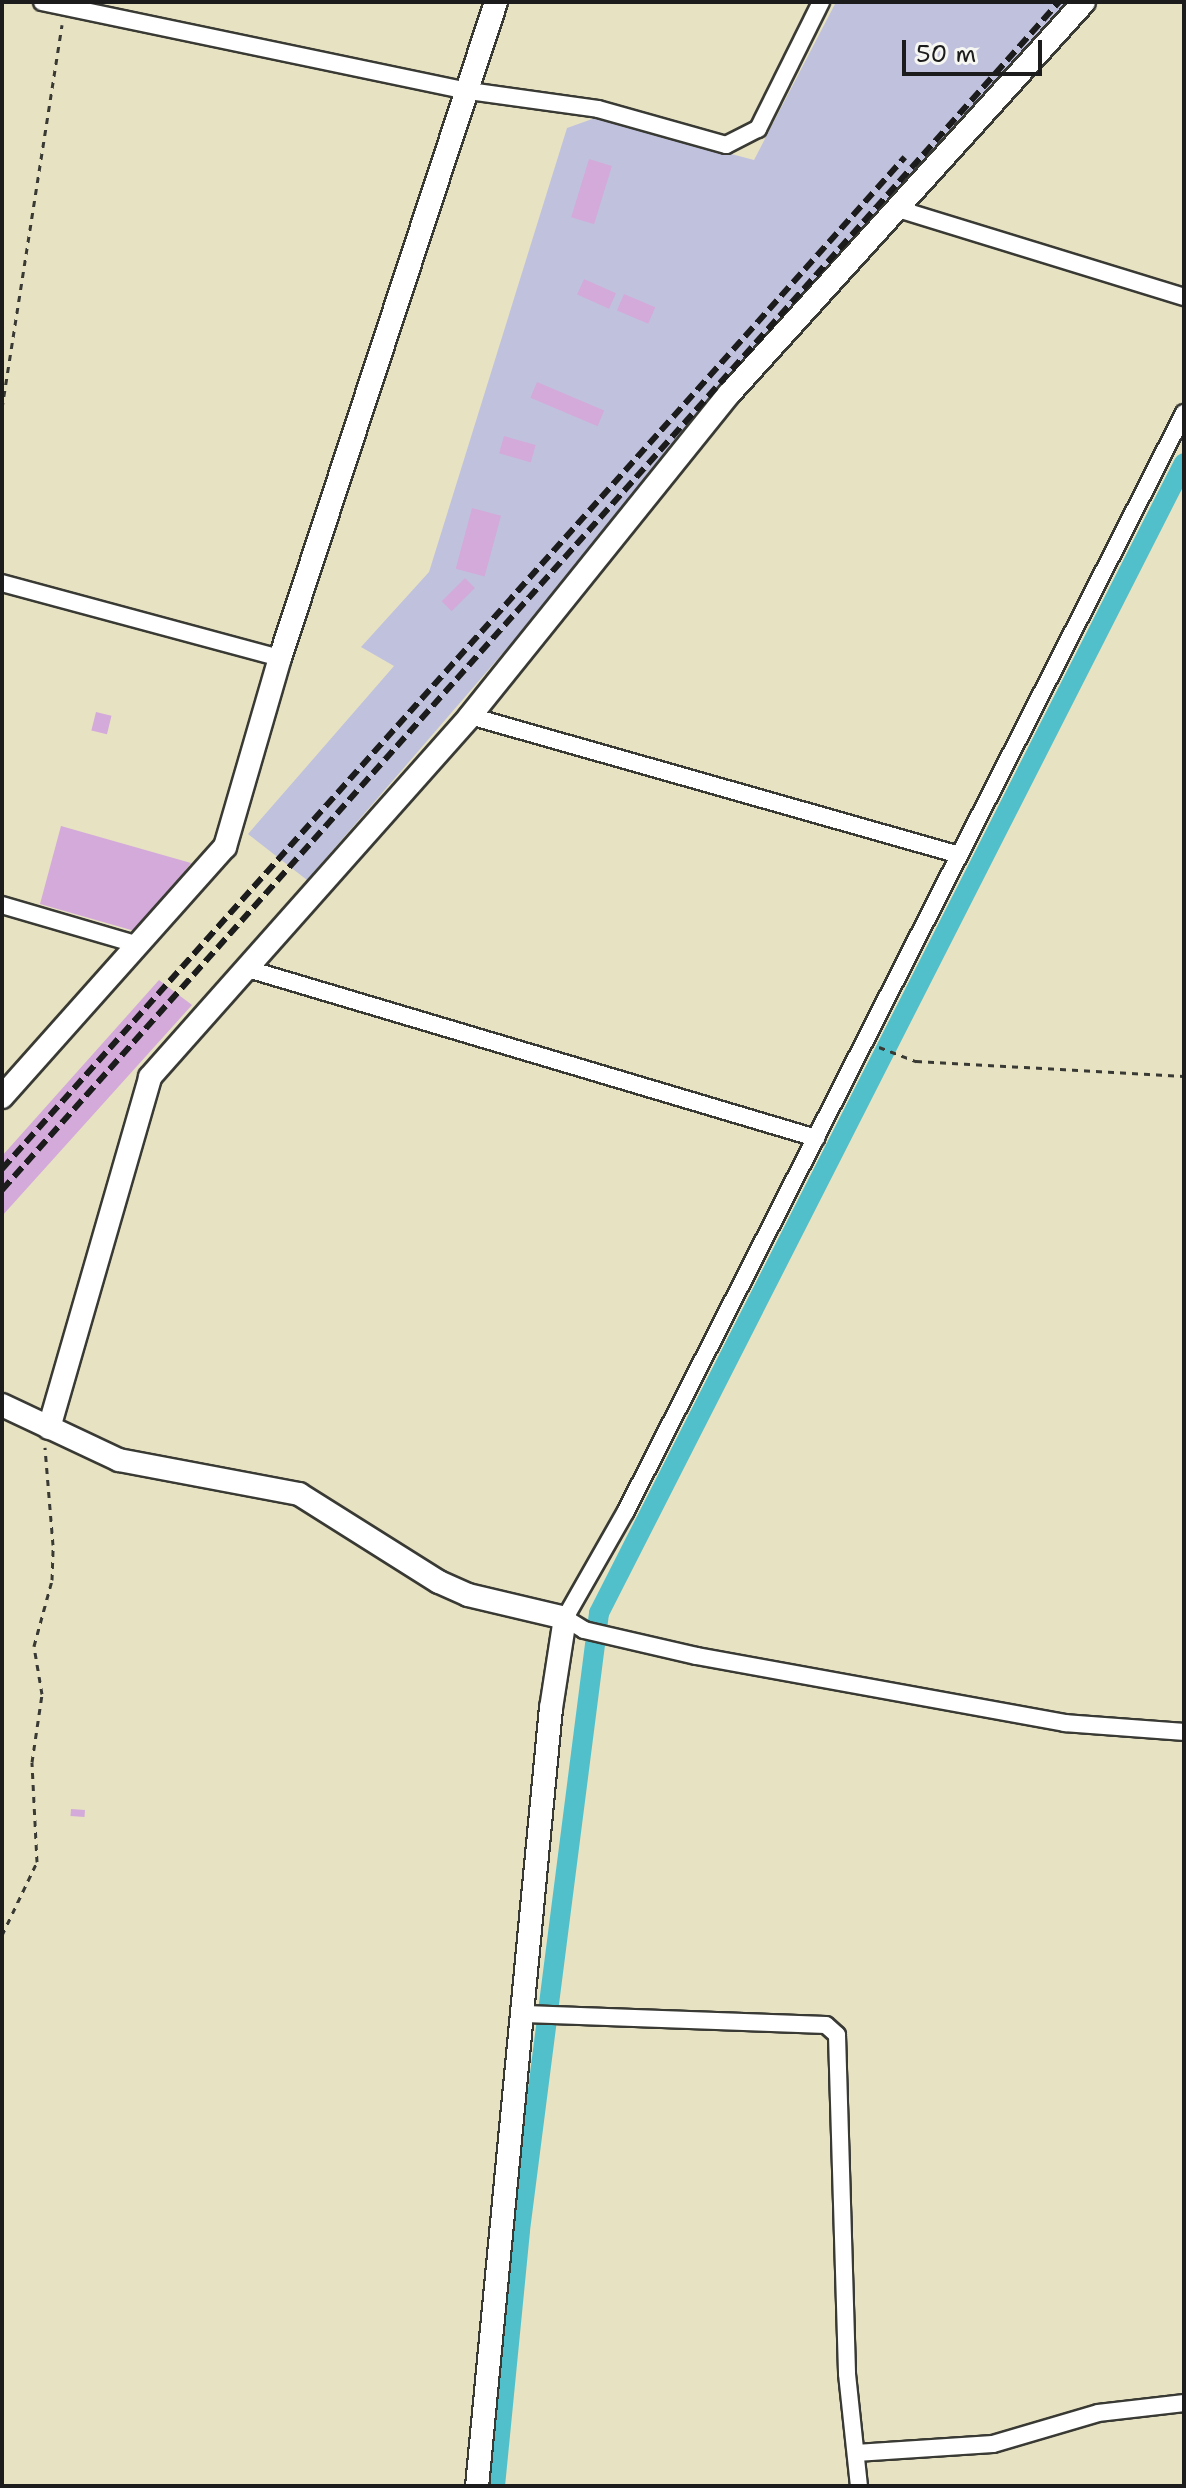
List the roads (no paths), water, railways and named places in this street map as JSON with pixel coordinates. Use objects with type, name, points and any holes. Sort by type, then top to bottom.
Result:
[{"type":"street","points":[[42,2],[469,91],[598,109],[726,145],[758,129],[821,2]]},
{"type":"street","points":[[2,1097],[225,847],[280,658],[496,2]]},
{"type":"street","points":[[49,1428],[150,1077],[470,716],[730,393],[1084,2]]},
{"type":"street","points":[[898,209],[1184,297]]},
{"type":"street","points":[[477,2486],[530,2014],[551,1708],[574,1624],[626,1511],[956,854],[1184,413]]},
{"type":"street","points":[[2,583],[280,658]]},
{"type":"street","points":[[470,716],[956,854]]},
{"type":"street","points":[[2,905],[139,945]]},
{"type":"street","points":[[248,969],[816,1138]]},
{"type":"street","points":[[2,1405],[119,1460],[299,1494],[439,1582],[468,1595],[606,1636],[1065,1723],[1184,1732]]},
{"type":"street","points":[[530,2014],[826,2025],[837,2035],[847,2374],[859,2486]]},
{"type":"street","points":[[856,2453],[993,2444],[1098,2413],[1184,2403]]},
{"type":"waterway","points":[[495,2486],[520,2230],[599,1613],[1184,463]]},
{"type":"railway","points":[[2,1190],[1059,2]]},
{"type":"railway","points":[[2,1169],[905,157]]}]
